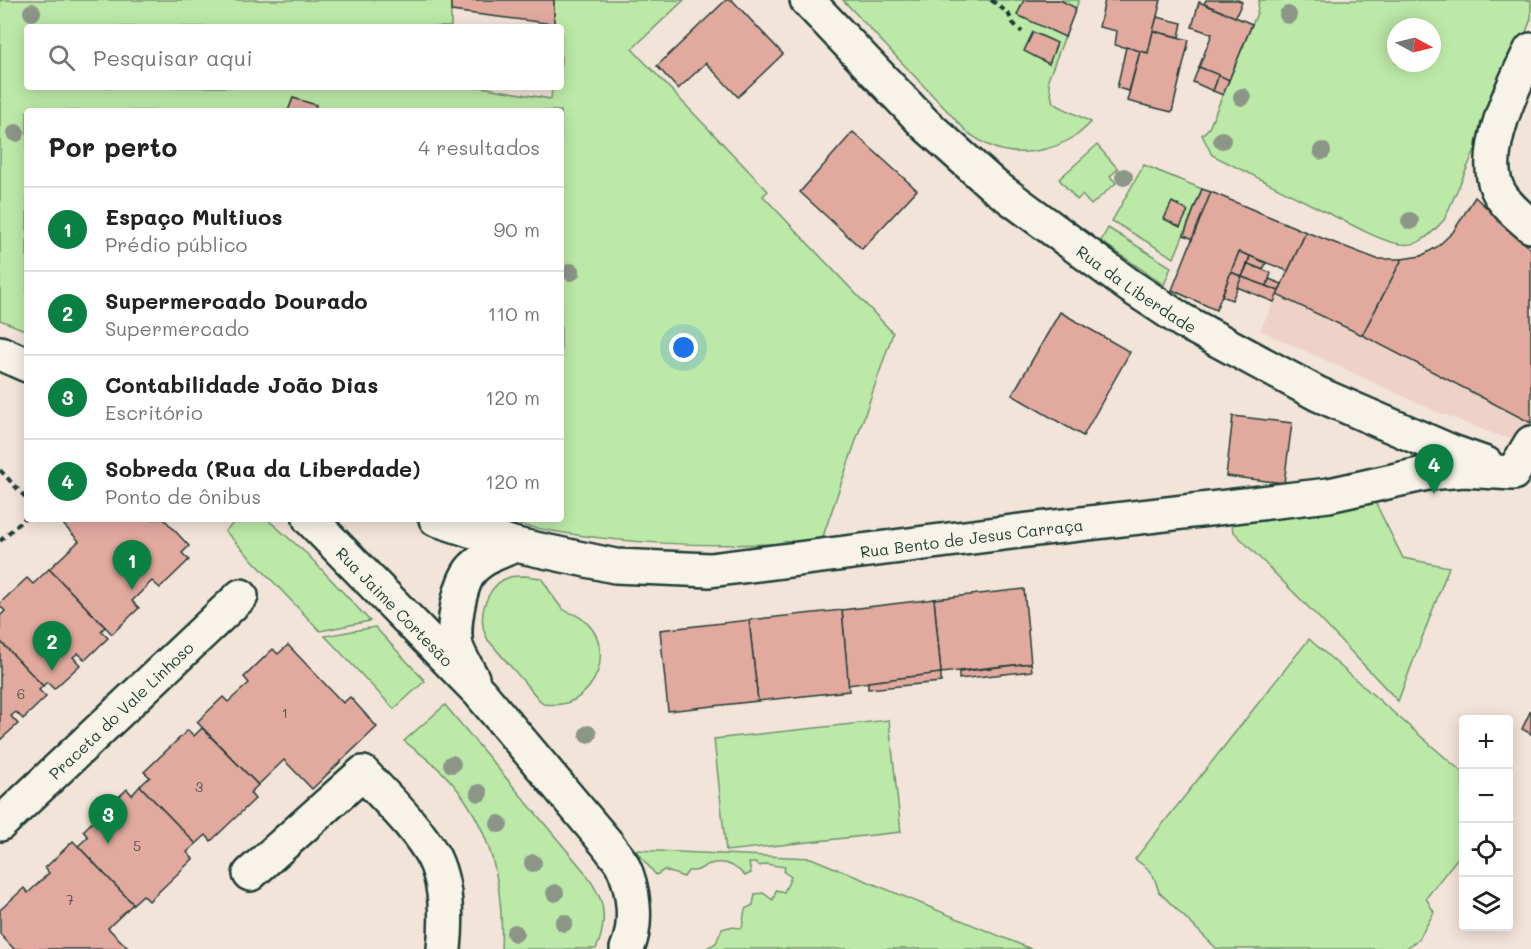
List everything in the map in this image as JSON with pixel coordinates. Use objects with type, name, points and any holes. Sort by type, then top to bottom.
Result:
[{"type":"street","name":"Rua da Liberdade","points":[[807,0],[925,124],[993,185],[1130,286],[1183,321],[1318,394],[1452,452],[1522,476]]},
{"type":"street","points":[[1531,50],[1514,84],[1498,131],[1492,167],[1497,189],[1514,212],[1531,226]]},
{"type":"street","points":[[0,353],[24,364]]},
{"type":"street","points":[[1522,476],[1531,443]]},
{"type":"street","name":"Rua Bento de Jesus Carraça","points":[[445,522],[516,545],[615,566],[710,570],[1329,495],[1428,473],[1464,470],[1522,476]]},
{"type":"street","name":"Rua Jaime Cortesão","points":[[312,522],[480,693],[594,827],[621,864],[630,884],[634,913],[627,949]]},
{"type":"street","name":"Rua Jaime Cortesão","points":[[480,693],[457,647],[455,618],[461,590],[471,570],[491,555],[516,545]]},
{"type":"street","name":"Praceta do Vale Linhoso","points":[[0,824],[241,596]]},
{"type":"street","points":[[250,874],[363,773],[418,834],[434,859],[443,885],[447,924],[444,949]]},
{"type":"path","points":[[991,0],[1008,13],[1022,32]]},
{"type":"path","points":[[0,470],[24,496]]},
{"type":"path","points":[[0,541],[24,519]]},
{"type":"shaded area","points":[[1475,197],[1531,249],[1531,424],[1524,433],[1515,438],[1502,437],[1435,411],[1260,330],[1306,232],[1377,259],[1421,256],[1437,247],[1453,232]]},
{"type":"green space","points":[[0,0],[451,0],[451,24],[24,24],[24,90],[498,90],[551,99],[552,90],[564,90],[564,24],[554,24],[554,0],[684,0],[632,49],[768,191],[763,196],[893,333],[821,542],[740,545],[658,543],[576,535],[509,522],[564,522],[564,108],[315,108],[316,105],[293,98],[289,108],[24,108],[24,330],[0,320]]},
{"type":"green space","points":[[843,0],[1079,0],[1048,80],[1053,103],[1091,122],[1068,141],[1046,149],[1010,152],[985,144],[968,133]]},
{"type":"green space","points":[[1259,0],[1531,0],[1531,18],[1523,41],[1444,220],[1428,236],[1416,243],[1401,244],[1386,241],[1212,155],[1202,135],[1209,128],[1257,13]]},
{"type":"green space","points":[[1097,145],[1118,169],[1110,176],[1116,183],[1091,205],[1082,195],[1077,200],[1059,179]]},
{"type":"green space","points":[[1144,165],[1202,189],[1174,258],[1112,221]]},
{"type":"green space","points":[[1108,228],[1171,267],[1164,285],[1101,241]]},
{"type":"green space","points":[[1374,500],[1403,558],[1449,567],[1398,701],[1233,531],[1230,517]]},
{"type":"green space","points":[[235,522],[270,522],[307,554],[370,621],[320,631],[225,531]]},
{"type":"green space","points":[[525,576],[541,578],[560,606],[586,622],[597,638],[600,655],[598,672],[589,687],[579,697],[569,702],[543,704],[488,640],[484,631],[483,611],[492,590],[503,580]]},
{"type":"green space","points":[[375,627],[425,681],[394,709],[325,636]]},
{"type":"green space","points":[[1309,639],[1459,770],[1459,856],[1426,898],[1434,912],[1419,939],[1405,949],[1217,949],[1159,892],[1154,877],[1135,859]]},
{"type":"green space","points":[[445,705],[584,871],[594,887],[603,913],[601,935],[596,949],[501,949],[497,883],[493,862],[477,821],[448,778],[404,741]]},
{"type":"green space","points":[[889,720],[901,832],[726,851],[714,739]]},
{"type":"green space","points":[[635,850],[811,858],[1031,949],[705,949],[716,943],[722,929],[742,928],[745,909],[753,905],[755,894],[763,893],[773,900],[776,890],[784,892],[791,877],[784,872],[785,867],[749,863],[751,873],[745,876],[738,869],[729,865],[715,863],[698,870],[688,871],[684,877],[664,870],[656,875]]},
{"type":"building","points":[[451,0],[554,0],[554,24],[451,11]]},
{"type":"building","points":[[726,0],[732,0],[783,54],[738,97],[706,63],[678,89],[657,66]]},
{"type":"building","points":[[1024,0],[1060,0],[1076,8],[1065,37],[1017,15]]},
{"type":"building","points":[[1105,0],[1161,0],[1148,53],[1115,45],[1117,31],[1099,27]]},
{"type":"building","points":[[1206,0],[1242,2],[1235,18],[1204,4]]},
{"type":"building","points":[[1199,2],[1252,24],[1229,80],[1199,67],[1212,34],[1192,27]]},
{"type":"building","points":[[1157,17],[1182,23],[1179,37],[1153,31]]},
{"type":"building","points":[[1153,31],[1189,40],[1172,112],[1127,101],[1140,51],[1148,53]]},
{"type":"building","points":[[1033,32],[1057,43],[1049,64],[1024,51]]},
{"type":"building","points":[[1126,47],[1140,51],[1129,91],[1117,88]]},
{"type":"building","points":[[1199,67],[1219,75],[1213,91],[1193,82]]},
{"type":"building","points":[[1219,75],[1229,80],[1223,95],[1213,91]]},
{"type":"building","points":[[293,98],[316,105],[315,108],[289,108]]},
{"type":"building","points":[[853,132],[917,190],[862,249],[800,192]]},
{"type":"building","points":[[1202,189],[1211,192],[1193,239],[1184,235]]},
{"type":"building","points":[[1211,192],[1306,232],[1288,271],[1239,252],[1216,310],[1172,290]]},
{"type":"building","points":[[1475,197],[1531,249],[1531,423],[1362,335],[1402,259],[1421,256],[1437,247],[1453,232]]},
{"type":"building","points":[[1172,202],[1188,211],[1180,227],[1164,219]]},
{"type":"building","points":[[1306,232],[1377,259],[1402,259],[1362,335],[1277,295]]},
{"type":"building","points":[[1239,252],[1250,256],[1242,277],[1231,272]]},
{"type":"building","points":[[1250,256],[1266,263],[1263,270],[1248,264]]},
{"type":"building","points":[[1248,264],[1271,273],[1267,286],[1242,277]]},
{"type":"building","points":[[1231,272],[1242,277],[1232,300],[1222,296]]},
{"type":"building","points":[[1242,277],[1279,291],[1274,302],[1237,287]]},
{"type":"building","points":[[1269,279],[1282,284],[1279,291],[1267,286]]},
{"type":"building","points":[[1060,312],[1130,352],[1083,436],[1012,395]]},
{"type":"building","points":[[1233,416],[1292,423],[1284,483],[1226,476]]},
{"type":"building","points":[[61,522],[167,522],[189,546],[182,553],[189,560],[160,588],[152,581],[132,601],[139,608],[112,634],[49,569],[79,541]]},
{"type":"building","points":[[49,569],[105,627],[101,631],[108,638],[85,660],[78,653],[73,657],[80,665],[54,689],[47,682],[43,686],[0,641],[0,616],[5,611],[0,603],[27,578],[33,584]]},
{"type":"building","points":[[1024,589],[1031,663],[941,673],[934,599]]},
{"type":"building","points":[[934,599],[941,673],[848,685],[842,610]]},
{"type":"building","points":[[842,610],[849,691],[758,701],[749,620]]},
{"type":"building","points":[[749,620],[758,701],[668,711],[660,630]]},
{"type":"building","points":[[0,641],[43,686],[39,690],[46,697],[23,719],[16,712],[11,716],[18,724],[0,740]]},
{"type":"building","points":[[288,645],[343,703],[350,697],[377,727],[312,789],[284,760],[258,785],[197,722],[223,697],[228,702],[249,683],[244,677],[273,649],[278,654]]},
{"type":"building","points":[[1031,663],[1032,671],[959,679],[959,672]]},
{"type":"building","points":[[941,673],[941,682],[868,689],[868,682]]},
{"type":"building","points":[[1531,710],[1531,734],[1522,729]]},
{"type":"building","points":[[202,728],[258,785],[250,793],[255,799],[211,841],[206,835],[196,844],[140,786],[150,777],[144,772],[188,730],[194,736]]},
{"type":"building","points":[[140,786],[196,844],[187,852],[193,859],[149,901],[143,895],[133,904],[78,846],[88,837],[83,831],[127,789],[132,795]]},
{"type":"building","points":[[73,841],[133,904],[108,928],[129,949],[14,949],[0,934],[0,910],[24,888],[28,893],[49,873],[45,868]]},
{"type":"place","name":"Sobreda (Rua da Liberdade)","points":[[1434,494]]},
{"type":"place","name":"Espaço Multiuos","points":[[132,590]]},
{"type":"place","name":"Supermercado Dourado","points":[[52,671]]},
{"type":"place","name":"Contabilidade João Dias","points":[[108,844]]}]
